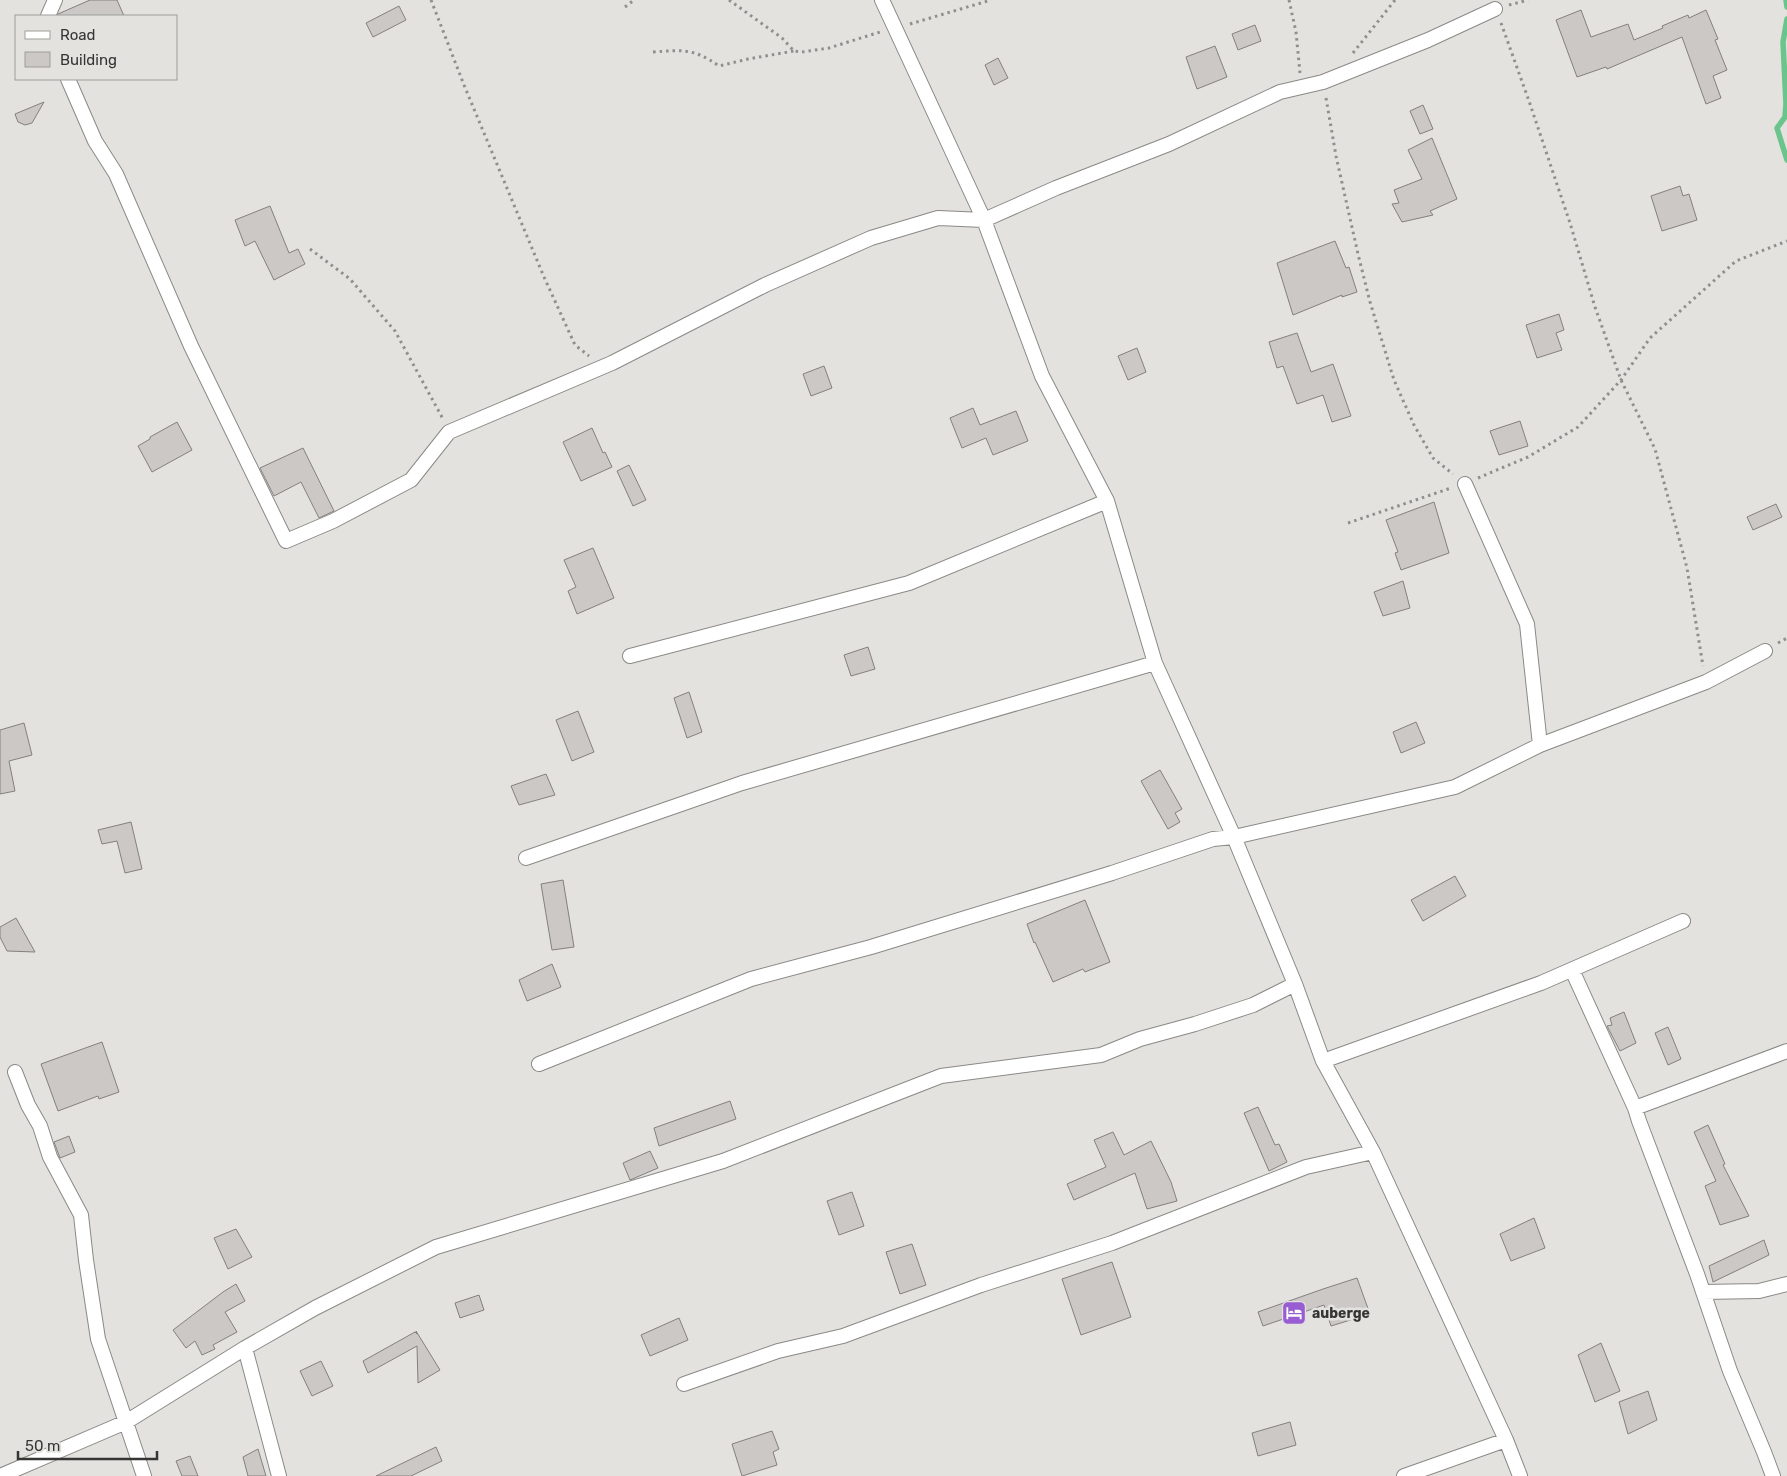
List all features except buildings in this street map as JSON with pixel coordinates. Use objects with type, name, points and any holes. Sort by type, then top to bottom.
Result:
[{"type":"street","points":[[48,15],[55,0]]},
{"type":"street","points":[[882,0],[984,220],[1042,376],[1107,501],[1155,663],[1234,837],[1295,984],[1323,1061],[1373,1152],[1506,1440],[1520,1476]]},
{"type":"street","points":[[68,80],[94,141],[116,174],[191,346],[286,541],[333,521],[411,480],[449,432],[612,363],[765,285],[871,238],[938,218],[984,220],[1056,188],[1169,144],[1280,92],[1323,82],[1428,40],[1495,9]]},
{"type":"street","points":[[1465,484],[1527,624],[1540,745]]},
{"type":"street","points":[[630,656],[909,582],[1107,501]]},
{"type":"street","points":[[539,1064],[751,979],[871,947],[1112,873],[1213,838],[1234,837],[1455,787],[1540,745],[1706,682],[1765,652]]},
{"type":"street","points":[[526,858],[742,783],[1155,663]]},
{"type":"street","points":[[1323,1061],[1541,983],[1683,921]]},
{"type":"street","points":[[1572,970],[1635,1108],[1638,1121],[1703,1292],[1730,1371],[1773,1476]]},
{"type":"street","points":[[0,1476],[126,1422],[245,1348],[314,1308],[436,1247],[723,1160],[940,1076],[1101,1055],[1140,1039],[1253,1005],[1295,984]]},
{"type":"street","points":[[1635,1108],[1787,1051]]},
{"type":"street","points":[[15,1072],[28,1105],[40,1126],[50,1157],[81,1214],[98,1339],[144,1476]]},
{"type":"street","points":[[684,1384],[778,1351],[843,1336],[982,1285],[1112,1244],[1306,1167],[1373,1152]]},
{"type":"street","points":[[1703,1292],[1758,1291],[1787,1284]]},
{"type":"street","points":[[245,1348],[279,1476]]},
{"type":"street","points":[[1404,1476],[1506,1440]]},
{"type":"path","points":[[431,0],[544,277],[575,345],[586,355],[612,363]]},
{"type":"path","points":[[625,7],[634,0]]},
{"type":"path","points":[[729,0],[782,38],[794,51]]},
{"type":"path","points":[[652,52],[687,50],[705,56],[719,66],[794,51],[802,52],[829,48],[991,0]]},
{"type":"path","points":[[1289,0],[1296,32],[1300,75],[1323,82],[1336,156],[1358,254],[1370,302],[1394,380],[1414,425],[1432,458],[1465,484]]},
{"type":"path","points":[[1348,60],[1395,0]]},
{"type":"path","points":[[1495,9],[1529,101],[1570,223],[1595,307],[1621,380],[1655,449],[1687,568],[1706,682]]},
{"type":"path","points":[[1348,523],[1465,484],[1528,456],[1578,427],[1621,380],[1650,338],[1736,261],[1787,241]]},
{"type":"path","points":[[310,249],[350,279],[395,331],[449,432]]},
{"type":"waterway","points":[[1786,0],[1787,7]]},
{"type":"waterway","points":[[1787,19],[1783,42],[1785,117],[1777,128],[1787,160]]},
{"type":"place","name":"auberge","points":[[1294,1313]]}]
